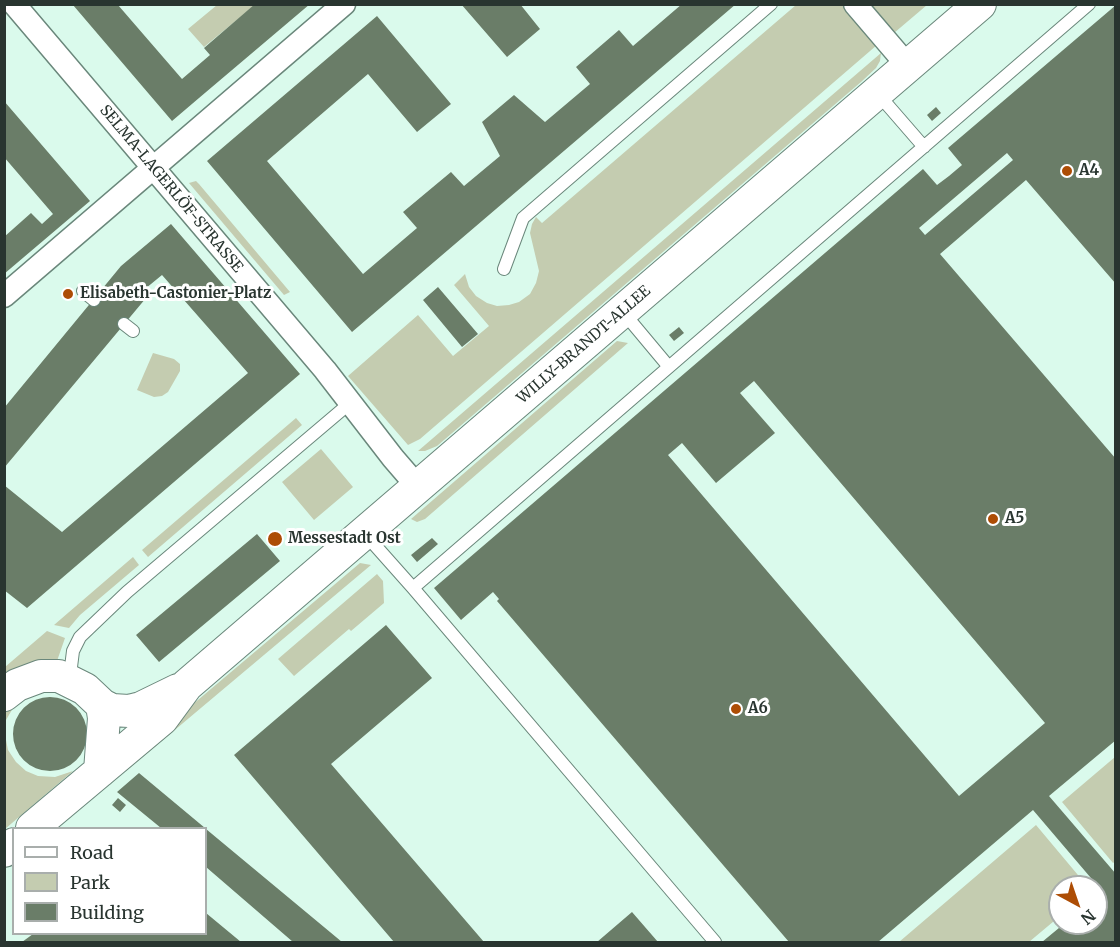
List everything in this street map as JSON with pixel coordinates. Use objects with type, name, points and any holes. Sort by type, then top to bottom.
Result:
[{"type":"main road","name":"WILLY-BRANDT-ALLEE","points":[[33,827],[162,719],[188,685],[980,4]]},
{"type":"main road","name":"WILLY-BRANDT-ALLEE","points":[[4,695],[17,685],[41,676],[59,676],[85,689],[102,705],[112,710],[129,711],[141,708],[188,685]]},
{"type":"main road","points":[[100,771],[104,728],[102,705]]},
{"type":"street","name":"SELMA-LAGERLÖF-STRASSE","points":[[14,4],[325,370],[418,487]]},
{"type":"street","points":[[4,296],[344,4]]},
{"type":"street","points":[[855,4],[908,66]]},
{"type":"lane","points":[[504,269],[523,218],[771,4]]},
{"type":"lane","points":[[412,588],[1089,4]]},
{"type":"lane","points":[[877,93],[924,147]]},
{"type":"lane","points":[[83,291],[94,300]]},
{"type":"lane","points":[[622,312],[669,367]]},
{"type":"lane","points":[[72,682],[73,651],[80,637],[127,592],[350,403]]},
{"type":"lane","points":[[364,533],[715,942]]},
{"type":"green space","points":[[217,5],[255,5],[204,47],[188,29]]},
{"type":"green space","points":[[796,5],[842,5],[877,45],[420,439],[408,445],[348,376],[418,315],[453,356],[489,326],[454,285],[465,274],[469,287],[476,296],[487,303],[497,306],[509,305],[519,302],[530,294],[539,271],[530,233],[536,217],[542,223]]},
{"type":"green space","points":[[869,5],[927,5],[894,33]]},
{"type":"green space","points":[[881,53],[876,68],[861,82],[437,446],[418,451]]},
{"type":"green space","points":[[196,181],[290,292],[284,295],[189,183]]},
{"type":"green space","points":[[617,341],[628,343],[425,519],[417,522],[411,519]]},
{"type":"green space","points":[[153,353],[174,359],[180,364],[180,371],[168,392],[154,397],[137,390]]},
{"type":"green space","points":[[296,418],[302,425],[148,557],[142,550]]},
{"type":"green space","points":[[321,449],[353,487],[314,520],[282,482]]},
{"type":"green space","points":[[133,557],[139,565],[80,615],[69,628],[54,625]]},
{"type":"green space","points":[[360,563],[371,565],[126,771],[121,765]]},
{"type":"green space","points":[[377,574],[383,581],[384,603],[351,631],[349,629],[294,676],[278,659]]},
{"type":"green space","points":[[47,631],[65,638],[57,661],[5,680],[5,667]]},
{"type":"green space","points":[[16,703],[6,720],[5,735],[5,713]]},
{"type":"green space","points":[[5,735],[8,750],[26,771],[38,776],[55,777],[73,771],[5,829]]},
{"type":"green space","points":[[1115,757],[1116,861],[1113,863],[1062,802]]},
{"type":"green space","points":[[1036,825],[1078,875],[1048,875],[1048,926],[1029,942],[899,942]]},
{"type":"building","points":[[255,4],[310,4],[172,121],[73,5],[118,5],[182,79],[210,55],[204,48]]},
{"type":"building","points":[[461,4],[520,4],[540,29],[507,57]]},
{"type":"building","points":[[682,4],[736,4],[352,332],[207,161],[377,16],[451,104],[417,132],[368,74],[267,161],[363,274],[417,228],[403,212],[451,172],[464,186],[500,156],[482,122],[514,95],[545,122],[590,84],[576,67],[619,30],[633,46]]},
{"type":"building","points":[[1116,5],[1116,284],[1026,180],[940,254],[1116,459],[1116,740],[1049,796],[1116,874],[1116,942],[1042,942],[1050,935],[1108,935],[1108,875],[1088,875],[1033,810],[878,942],[789,942],[497,601],[499,599],[493,592],[461,620],[434,588],[923,169],[937,185],[962,165],[948,148]],"holes":[[[1007,153],[1013,160],[925,235],[919,228]],[[754,381],[1045,723],[959,796],[668,455],[682,443],[716,483],[775,433],[740,393]]]},
{"type":"building","points":[[4,101],[90,201],[4,274],[4,237],[31,213],[42,224],[53,214],[4,157]]},
{"type":"building","points":[[936,107],[941,113],[932,121],[927,115]]},
{"type":"building","points":[[171,224],[300,374],[27,608],[4,590],[4,485],[62,532],[248,373],[162,275],[140,293],[146,298],[4,468],[4,408],[121,266]]},
{"type":"building","points":[[438,287],[478,334],[462,347],[423,300]]},
{"type":"building","points":[[679,327],[684,333],[674,341],[669,335]]},
{"type":"building","points":[[257,534],[280,561],[159,662],[136,635]]},
{"type":"building","points":[[432,538],[438,544],[417,562],[411,555]]},
{"type":"building","points":[[386,625],[432,678],[331,764],[484,942],[394,942],[234,755]]},
{"type":"building","points":[[50,697],[64,700],[76,708],[84,720],[87,734],[84,748],[76,760],[64,768],[50,771],[36,768],[24,760],[16,748],[13,734],[16,720],[24,708],[36,700]]},
{"type":"building","points":[[139,773],[204,827],[160,827],[117,792]]},
{"type":"building","points":[[118,798],[126,805],[120,812],[112,805]]},
{"type":"building","points":[[207,830],[342,942],[293,942],[207,868]]},
{"type":"building","points":[[632,912],[658,942],[597,942]]},
{"type":"building","points":[[207,914],[241,942],[22,942],[32,935],[207,935]]},
{"type":"place","name":"A4","points":[[1067,171]]},
{"type":"place","name":"Elisabeth-Castonier-Platz","points":[[68,294]]},
{"type":"place","name":"A5","points":[[993,519]]},
{"type":"place","name":"Messestadt Ost","points":[[275,539]]},
{"type":"place","name":"A6","points":[[736,709]]}]
